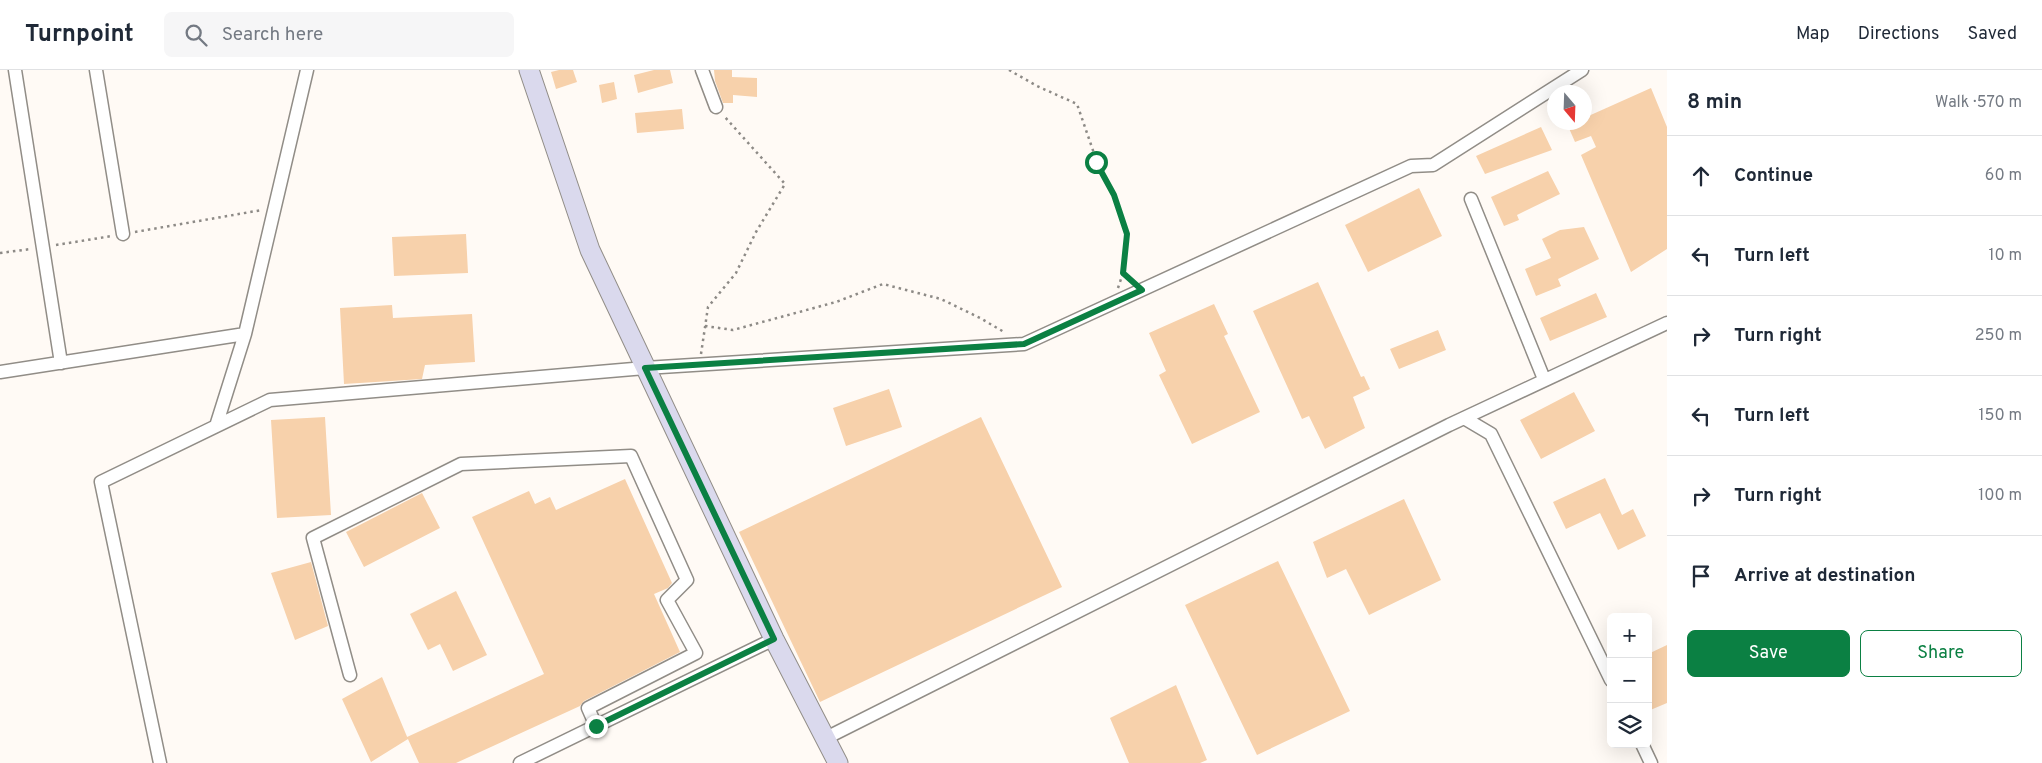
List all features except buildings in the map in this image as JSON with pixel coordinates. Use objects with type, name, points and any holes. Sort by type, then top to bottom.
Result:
[{"type":"main road","points":[[529,70],[590,250],[774,639],[838,763]]},
{"type":"street","points":[[14,70],[61,363]]},
{"type":"street","points":[[96,70],[122,234]]},
{"type":"street","points":[[216,426],[246,334],[306,70]]},
{"type":"street","points":[[702,70],[716,107]]},
{"type":"street","points":[[160,763],[100,482],[270,400],[645,368],[1024,344],[1411,166],[1433,165],[1582,70]]},
{"type":"street","points":[[1471,199],[1544,379]]},
{"type":"street","points":[[824,738],[1464,418],[1667,322]]},
{"type":"street","points":[[0,372],[246,334]]},
{"type":"street","points":[[1464,418],[1491,434],[1607,672]]},
{"type":"street","points":[[350,675],[313,538],[461,464],[631,456],[687,580],[666,600],[696,653],[588,708],[596,726]]},
{"type":"street","points":[[520,763],[774,639]]},
{"type":"street","points":[[1644,748],[1651,763]]},
{"type":"path","points":[[1009,70],[1037,86],[1076,104],[1096,162],[1114,195],[1127,234],[1123,273],[1142,290]]},
{"type":"path","points":[[699,364],[708,307],[736,273],[756,232],[785,184],[716,107]]},
{"type":"path","points":[[0,253],[264,210]]},
{"type":"path","points":[[705,326],[733,330],[836,302],[883,284],[941,299],[980,318],[1024,344]]},
{"type":"route","points":[[596,726],[774,639],[645,368],[1024,344],[1142,290],[1123,273],[1127,234],[1114,195],[1096,162]]}]
